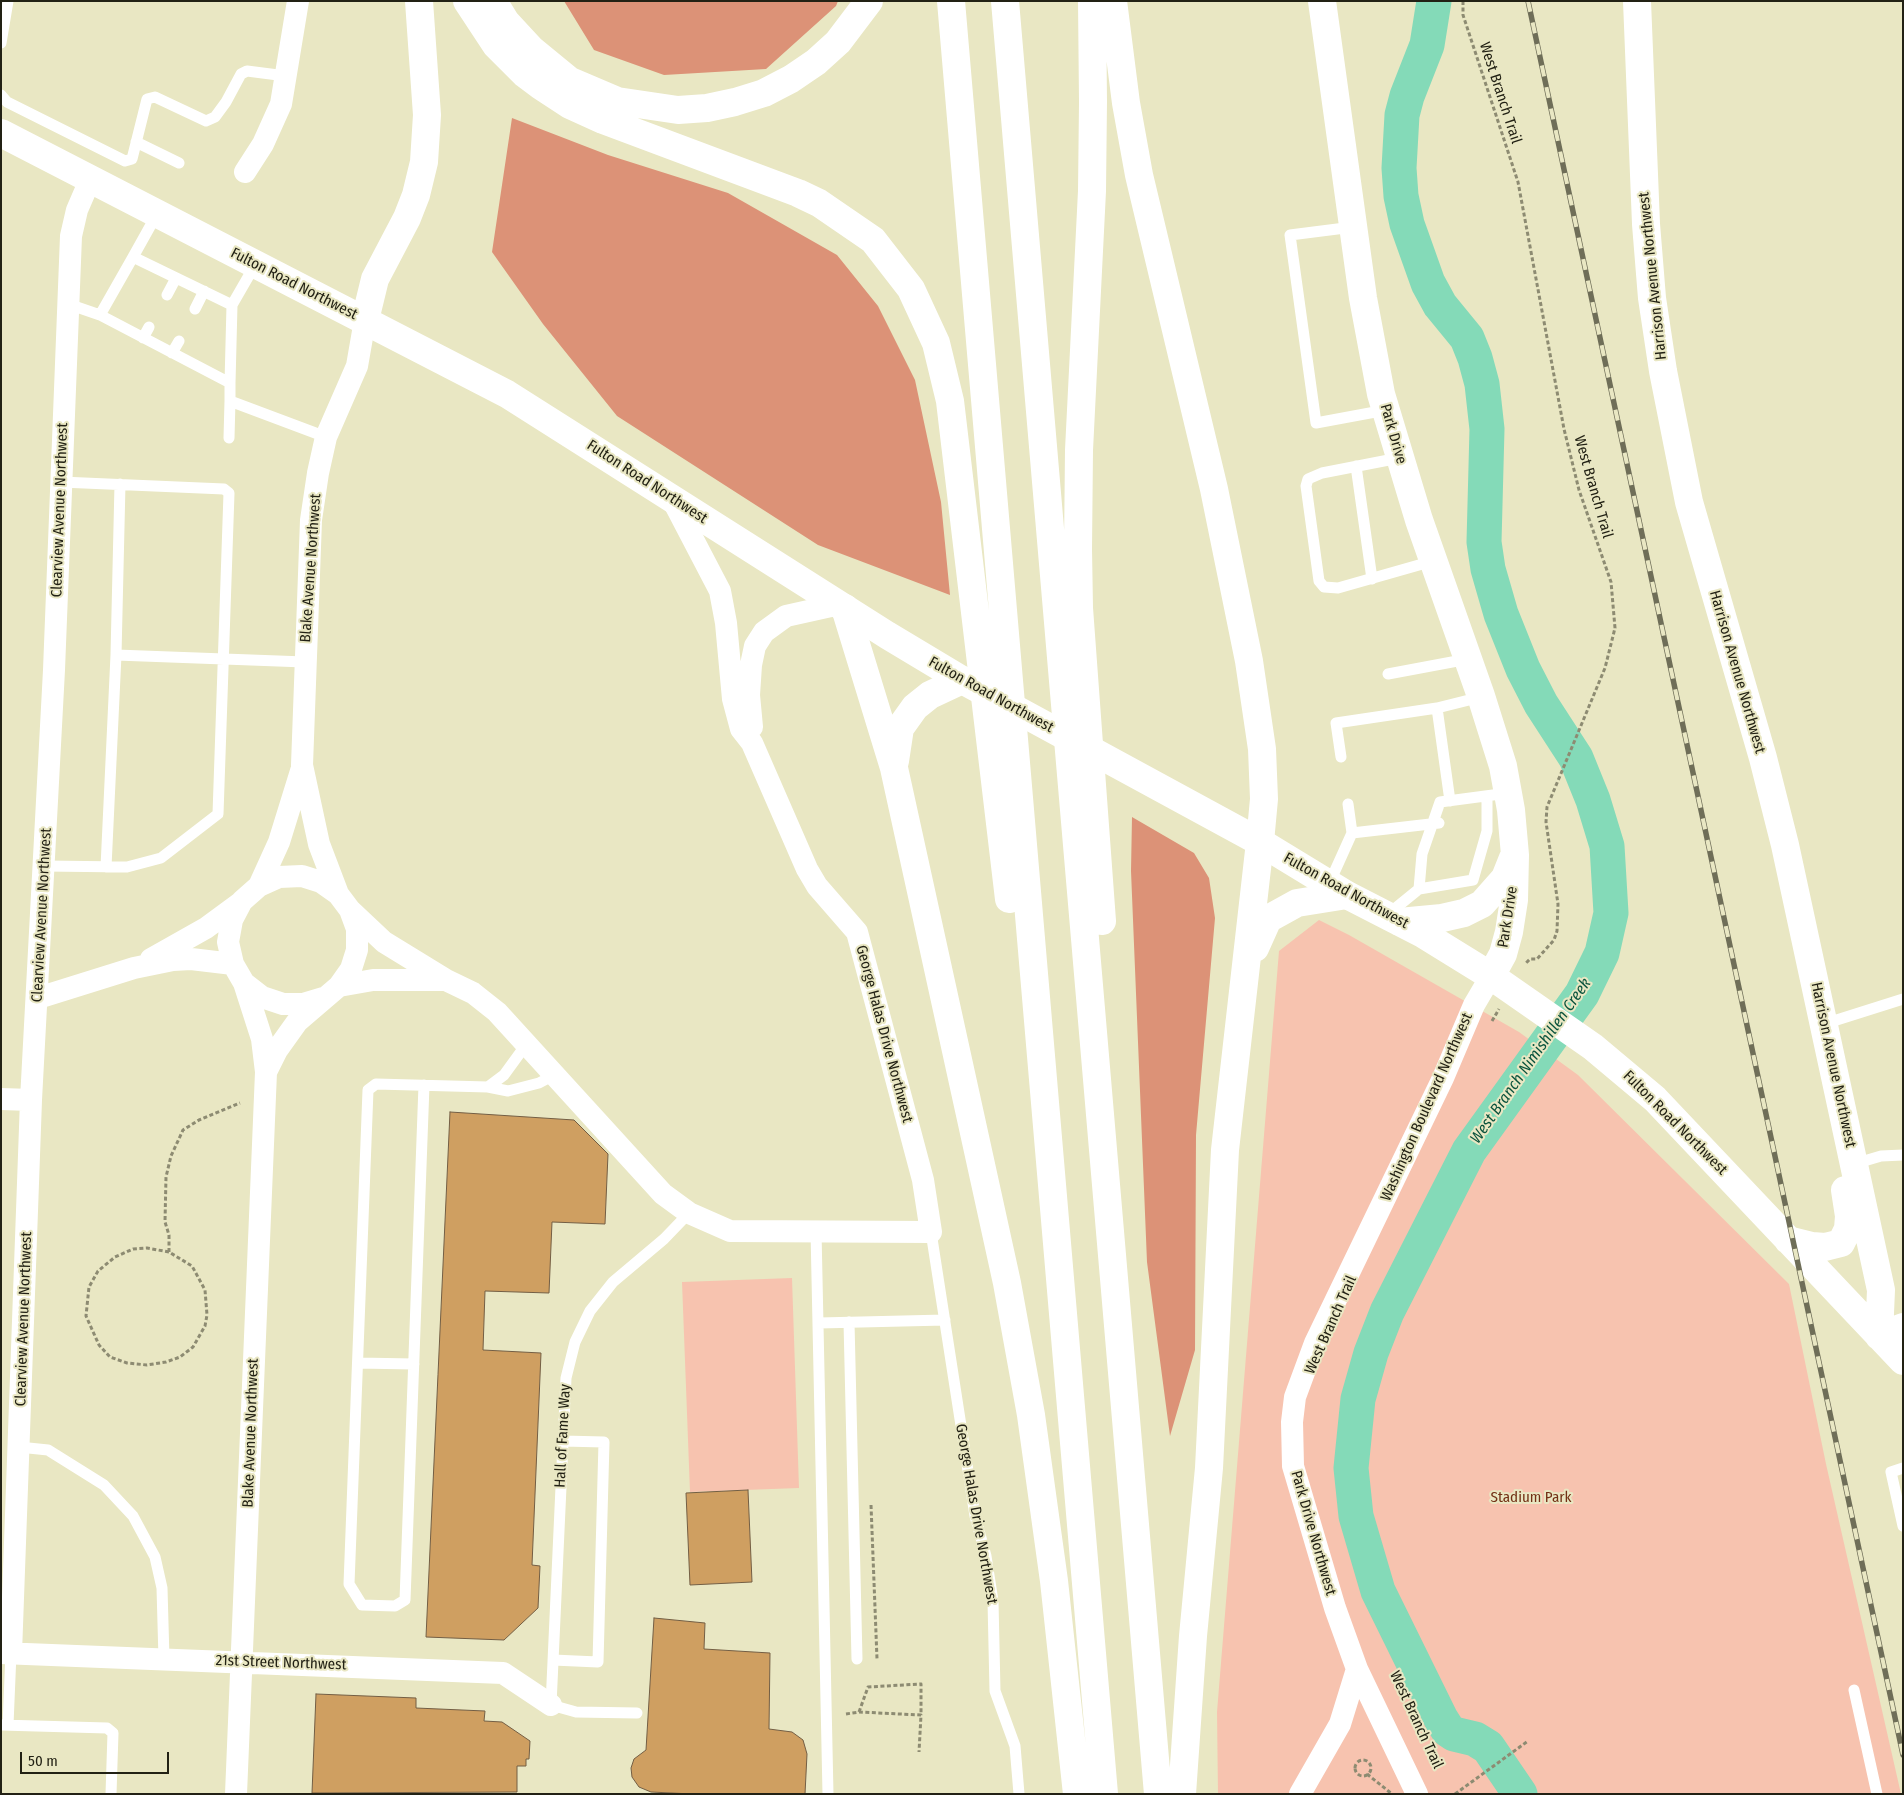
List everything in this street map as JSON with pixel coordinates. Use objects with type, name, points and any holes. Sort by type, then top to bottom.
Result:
[{"type":"main road","points":[[365,320],[375,279],[407,218],[416,195],[424,162],[427,115],[419,1]]},
{"type":"main road","points":[[467,1],[496,44],[509,59],[540,86],[570,105],[603,120],[798,193],[819,203],[873,240],[894,264],[911,289],[925,316],[944,372],[955,437],[975,619],[1006,773]]},
{"type":"main road","points":[[493,1],[506,22],[531,50],[570,81],[617,100],[678,110],[707,108],[735,102],[764,93],[791,80],[838,42],[869,1]]},
{"type":"main road","points":[[951,1],[1005,637],[1006,773],[1013,932],[1042,1077],[1104,1794]]},
{"type":"main road","points":[[1005,1],[1073,673],[1085,814],[1107,983],[1097,1079],[1158,1794]]},
{"type":"main road","points":[[1073,673],[1079,608],[1079,450],[1092,191],[1092,1]]},
{"type":"main road","points":[[1113,1],[1126,103],[1139,175],[1214,489],[1249,661],[1262,749],[1264,799],[1247,966],[1225,1150],[1210,1468],[1193,1636],[1182,1794]]},
{"type":"main road","name":"Park Drive","points":[[1322,1],[1363,298],[1386,410],[1399,458],[1503,766],[1498,795],[1515,855],[1514,900],[1509,932],[1502,954],[1500,983]]},
{"type":"main road","name":"Harrison Avenue Northwest","points":[[1637,1],[1646,224],[1652,298],[1662,371],[1689,502],[1763,758],[1785,845],[1891,1331]]},
{"type":"main road","name":"Fulton Road Northwest","points":[[1,133],[507,394],[962,680],[1260,842],[1500,983],[1593,1047],[1655,1099],[1788,1240],[1891,1331],[1903,1361]]},
{"type":"main road","points":[[842,606],[894,768],[1009,1293],[1031,1415],[1054,1581],[1077,1794]]},
{"type":"main road","points":[[894,768],[900,728],[915,707],[930,695],[962,680]]},
{"type":"main road","name":"Park Drive","points":[[1393,919],[1442,918],[1464,913],[1482,904],[1505,878],[1515,855]]},
{"type":"main road","points":[[1247,966],[1268,919],[1297,903],[1338,889]]},
{"type":"main road","points":[[1788,1240],[1812,1246],[1838,1245],[1845,1237],[1848,1229],[1848,1206],[1829,1112],[1837,1087]]},
{"type":"street","points":[[245,172],[263,144],[281,104],[298,1]]},
{"type":"street","name":"Clearview Avenue Northwest","points":[[6,1653],[19,1446],[31,1100],[38,998],[71,236],[77,210],[90,180]]},
{"type":"street","name":"Blake Avenue Northwest","points":[[259,886],[279,842],[302,765],[312,520],[318,474],[326,437],[357,366],[365,320]]},
{"type":"street","name":"George Halas Drive Northwest","points":[[672,499],[716,580],[725,613],[735,710],[741,729],[752,743],[807,869],[817,886],[857,932],[923,1180],[931,1232]]},
{"type":"street","name":"George Halas Drive Northwest","points":[[752,743],[749,685],[755,646],[767,628],[786,616],[842,606]]},
{"type":"street","points":[[728,644],[755,646]]},
{"type":"street","name":"Blake Avenue Northwest","points":[[302,765],[320,844],[344,902]]},
{"type":"street","points":[[134,968],[206,928],[259,886],[280,877],[302,876],[321,882],[384,942],[446,980],[473,993],[497,1012],[528,1042],[663,1194],[689,1213],[730,1231],[931,1232]]},
{"type":"street","points":[[242,901],[232,920],[228,942],[239,973],[262,997],[283,1004],[303,1004],[331,992],[373,980],[446,980]]},
{"type":"street","points":[[331,992],[351,969],[357,950],[357,929],[344,902]]},
{"type":"street","points":[[38,998],[134,968],[191,959],[239,973]]},
{"type":"street","name":"Blake Avenue Northwest","points":[[236,1794],[266,1072],[262,1039],[239,973]]},
{"type":"street","name":"Washington Boulevard Northwest","points":[[1366,1239],[1443,1078],[1474,1005],[1500,983]]},
{"type":"street","name":"Blake Avenue Northwest","points":[[266,1072],[277,1050],[297,1022],[331,992]]},
{"type":"street","points":[[1,1099],[31,1100]]},
{"type":"street","name":"Park Drive Northwest","points":[[1366,1239],[1304,1370],[1295,1397],[1291,1437],[1293,1466],[1335,1608],[1358,1669],[1417,1794]]},
{"type":"street","name":"21st Street Northwest","points":[[6,1653],[503,1673],[551,1705]]},
{"type":"street","points":[[1300,1794],[1340,1724],[1358,1669]]},
{"type":"lane","points":[[1,43],[8,1]]},
{"type":"lane","points":[[1,95],[7,102],[125,161],[132,159],[147,98],[155,97],[206,121],[215,117],[226,102],[241,74],[248,70],[286,76]]},
{"type":"lane","points":[[136,142],[180,163]]},
{"type":"lane","points":[[100,316],[157,214]]},
{"type":"lane","points":[[1353,227],[1290,235],[1316,423],[1386,410]]},
{"type":"lane","points":[[134,256],[232,305]]},
{"type":"lane","points":[[229,438],[232,305],[255,265]]},
{"type":"lane","points":[[167,295],[176,278]]},
{"type":"lane","points":[[195,309],[204,291]]},
{"type":"lane","points":[[68,304],[100,316],[230,383]]},
{"type":"lane","points":[[143,338],[150,327]]},
{"type":"lane","points":[[172,353],[179,341]]},
{"type":"lane","points":[[230,401],[326,437]]},
{"type":"lane","points":[[1399,458],[1322,473],[1308,479],[1306,486],[1308,505],[1319,581],[1324,587],[1338,588],[1372,580],[1433,561]]},
{"type":"lane","points":[[1356,466],[1372,580]]},
{"type":"lane","points":[[44,866],[127,867],[161,858],[218,814],[229,493],[224,489],[61,482]]},
{"type":"lane","points":[[106,867],[116,654],[120,484]]},
{"type":"lane","points":[[116,654],[306,662]]},
{"type":"lane","points":[[1388,674],[1468,658]]},
{"type":"lane","points":[[1341,757],[1336,723],[1436,708],[1481,697]]},
{"type":"lane","points":[[1436,708],[1450,801]]},
{"type":"lane","points":[[1393,919],[1419,889],[1440,802],[1498,795]]},
{"type":"lane","points":[[1419,889],[1473,880],[1476,852],[1484,821],[1498,795]]},
{"type":"lane","points":[[1338,889],[1352,833],[1348,804]]},
{"type":"lane","points":[[1352,833],[1436,823]]},
{"type":"lane","points":[[1824,1024],[1903,999]]},
{"type":"lane","points":[[488,1087],[504,1075],[528,1042]]},
{"type":"lane","points":[[424,1085],[404,1600],[394,1606],[362,1605],[350,1584],[368,1090],[376,1084],[424,1085],[488,1087],[508,1091],[539,1084],[556,1074]]},
{"type":"lane","points":[[1854,1164],[1881,1156],[1903,1155]]},
{"type":"lane","name":"Hall of Fame Way","points":[[551,1705],[566,1378],[574,1342],[590,1311],[612,1282],[664,1239],[689,1213]]},
{"type":"lane","points":[[816,1231],[828,1794]]},
{"type":"lane","name":"George Halas Drive Northwest","points":[[931,1232],[975,1516],[986,1556],[992,1592],[995,1691],[1015,1746],[1019,1794]]},
{"type":"lane","points":[[819,1323],[945,1320]]},
{"type":"lane","points":[[849,1322],[857,1659]]},
{"type":"lane","points":[[358,1363],[414,1364]]},
{"type":"lane","points":[[553,1660],[598,1662],[604,1442],[563,1441]]},
{"type":"lane","points":[[19,1446],[48,1450],[104,1485],[134,1516],[155,1557],[162,1588],[164,1658]]},
{"type":"lane","points":[[1903,1468],[1891,1472],[1903,1526]]},
{"type":"lane","points":[[6,1653],[5,1725],[108,1728],[113,1733],[111,1794]]},
{"type":"lane","points":[[1854,1690],[1877,1794]]},
{"type":"lane","points":[[551,1705],[576,1712],[637,1714]]},
{"type":"path","name":"West Branch Trail","points":[[1463,1],[1463,15],[1518,182],[1564,429],[1579,490],[1611,582],[1615,628],[1604,668],[1549,800],[1546,822],[1558,904],[1558,922],[1554,940],[1537,959],[1526,961]]},
{"type":"path","points":[[1488,1029],[1494,1017]]},
{"type":"path","points":[[169,1252],[170,1235],[166,1222],[166,1177],[176,1142],[183,1130],[199,1120],[240,1103]]},
{"type":"path","points":[[148,1248],[169,1252],[192,1266],[205,1290],[207,1315],[200,1336],[193,1347],[180,1357],[166,1362],[147,1365],[128,1363],[110,1357],[99,1345],[86,1316],[90,1287],[98,1271],[115,1257],[133,1249],[148,1248]]},
{"type":"path","points":[[859,1712],[868,1687],[921,1684],[919,1752]]},
{"type":"path","points":[[846,1714],[859,1712],[921,1715]]},
{"type":"path","points":[[1455,1794],[1528,1741]]},
{"type":"path","points":[[1368,1774],[1371,1768],[1369,1763],[1364,1760],[1358,1762],[1355,1769],[1358,1773],[1362,1775],[1368,1774],[1392,1794]]},
{"type":"green space","name":"Stadium Park","points":[[1319,920],[1349,935],[1519,1032],[1578,1075],[1789,1284],[1826,1464],[1901,1794],[1218,1794],[1217,1712],[1279,951]]},
{"type":"green space","points":[[792,1278],[799,1488],[690,1492],[682,1282]]},
{"type":"shaded area","points":[[564,1],[838,1],[836,6],[766,69],[664,75],[594,50]]},
{"type":"shaded area","points":[[512,118],[608,155],[728,193],[837,255],[878,306],[915,380],[941,502],[950,595],[818,545],[617,416],[543,324],[492,252]]},
{"type":"shaded area","points":[[1132,817],[1194,853],[1209,878],[1215,918],[1196,1135],[1195,1350],[1170,1436],[1147,1262],[1131,871]]},
{"type":"building","points":[[450,1112],[574,1120],[608,1154],[605,1224],[552,1222],[549,1293],[485,1291],[483,1350],[541,1353],[532,1565],[540,1566],[538,1608],[504,1640],[426,1637]]},
{"type":"building","points":[[748,1490],[752,1582],[690,1585],[686,1493]]},
{"type":"building","points":[[654,1618],[705,1623],[704,1649],[770,1653],[769,1729],[792,1732],[803,1740],[807,1754],[805,1794],[692,1794],[651,1792],[639,1787],[632,1777],[631,1768],[634,1759],[646,1750]]},
{"type":"building","points":[[316,1694],[416,1698],[416,1708],[485,1711],[484,1721],[502,1722],[530,1741],[529,1759],[526,1759],[526,1766],[517,1766],[517,1792],[312,1793]]},
{"type":"waterway","name":"West Branch Nimishillen Creek","points":[[1434,1],[1427,45],[1407,96],[1402,115],[1399,168],[1401,196],[1407,224],[1428,283],[1440,305],[1467,338],[1475,358],[1482,384],[1487,429],[1484,542],[1488,569],[1501,614],[1523,669],[1541,704],[1576,758],[1593,800],[1607,846],[1611,913],[1602,953],[1582,994],[1469,1151],[1387,1312],[1371,1353],[1358,1399],[1351,1468],[1356,1516],[1378,1591],[1441,1719],[1448,1730],[1454,1734],[1475,1739],[1488,1747],[1520,1794]]},
{"type":"railway","points":[[1528,1],[1903,1755]]}]
